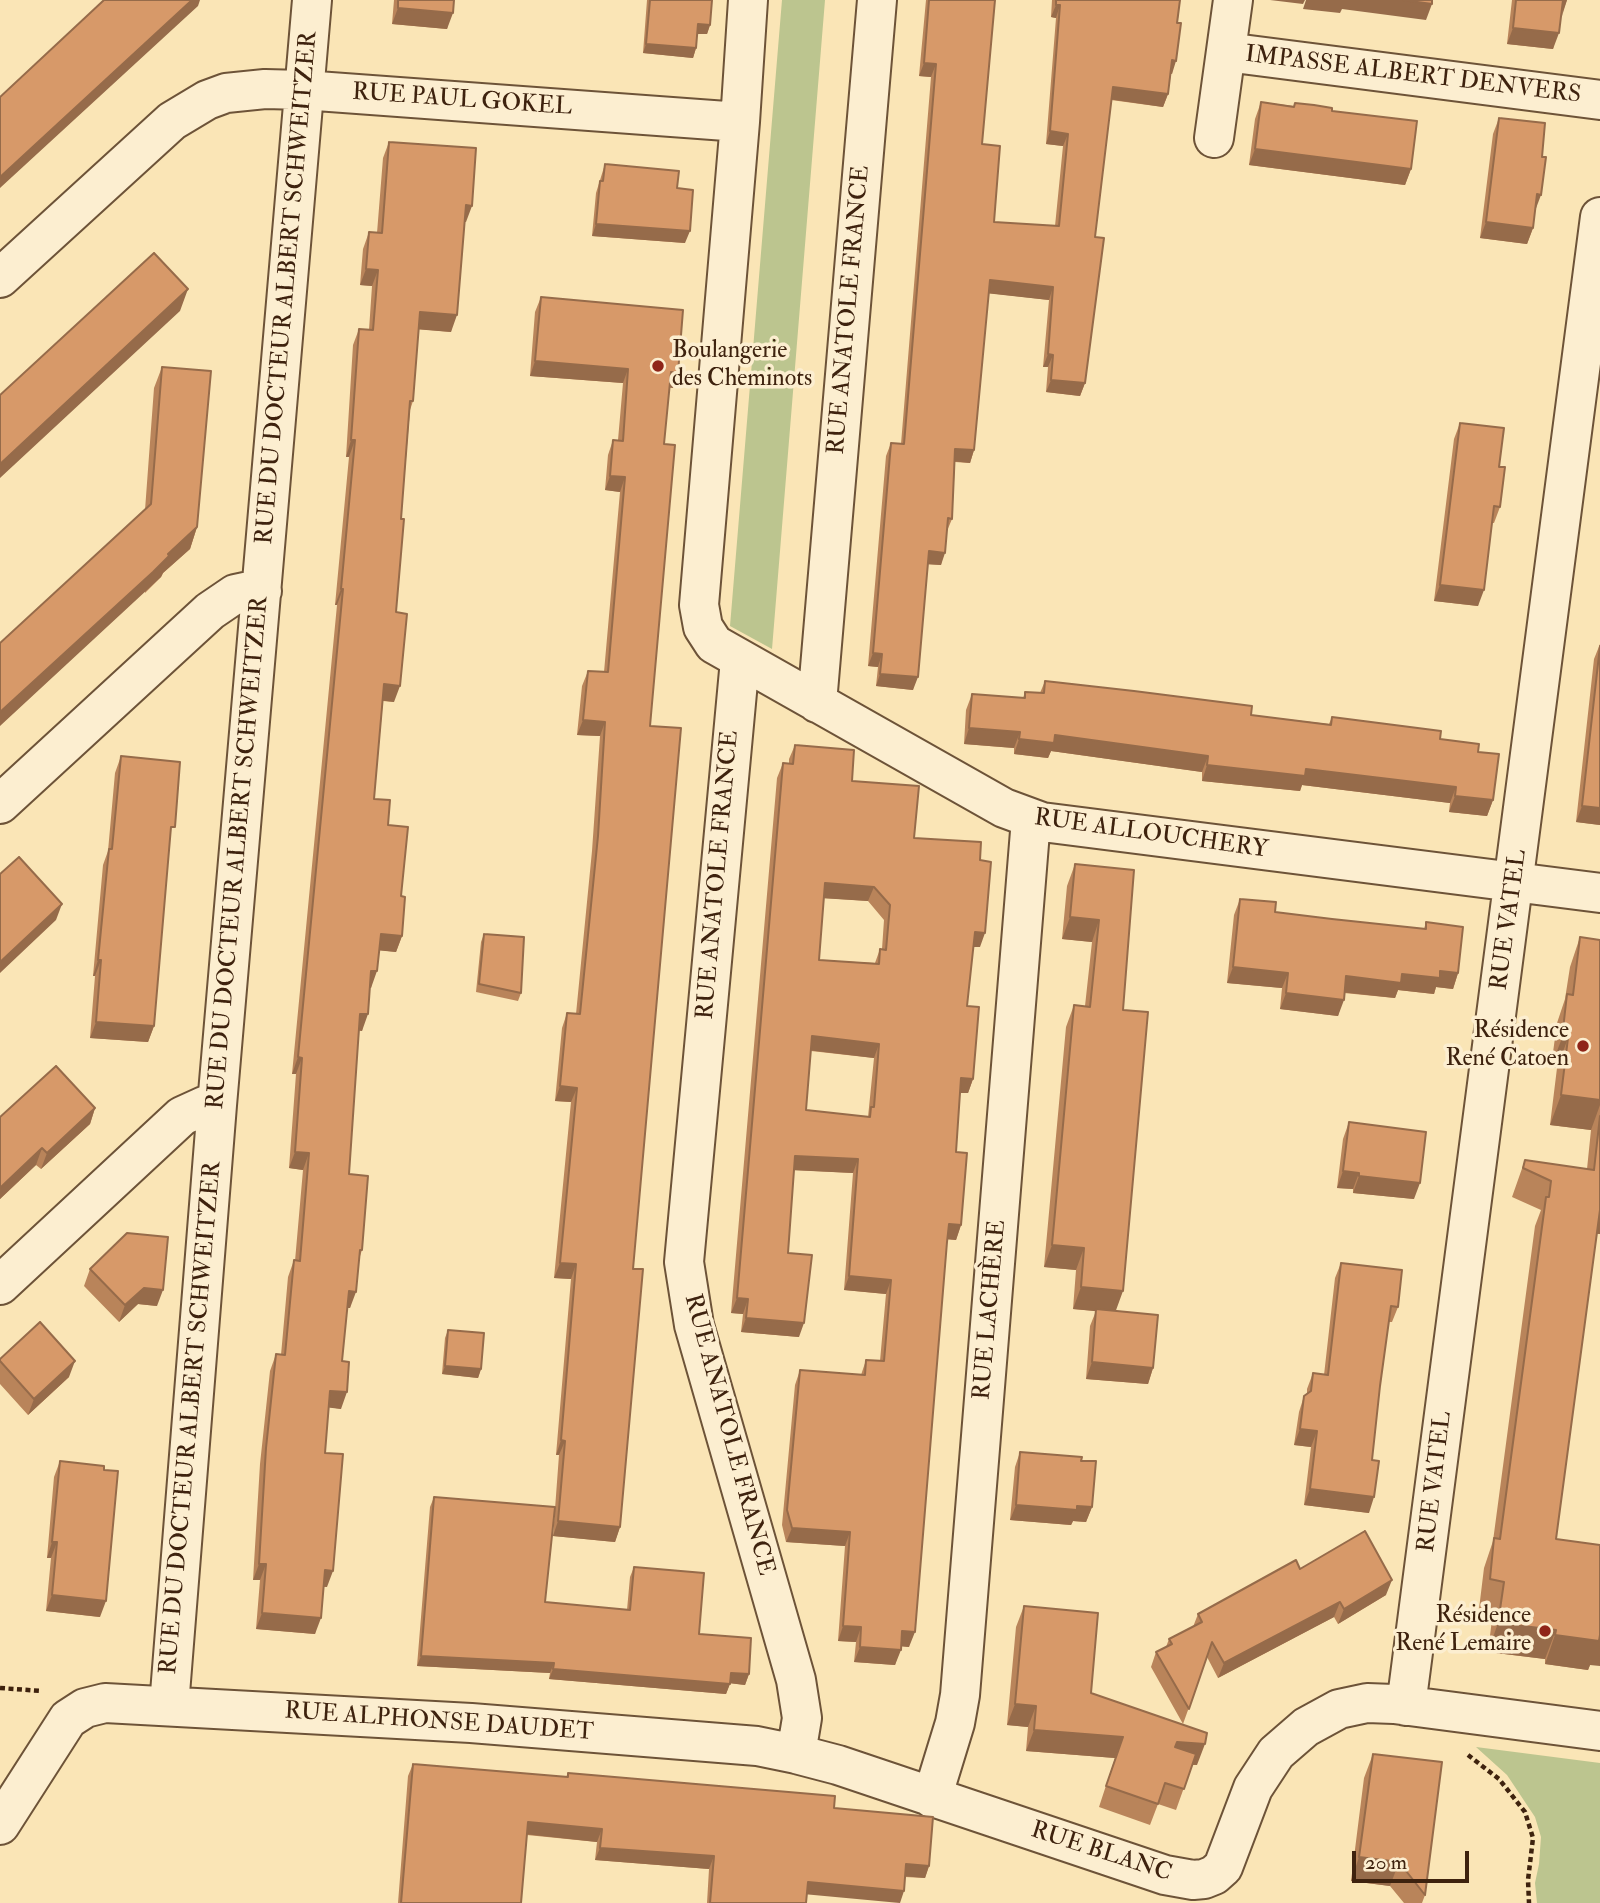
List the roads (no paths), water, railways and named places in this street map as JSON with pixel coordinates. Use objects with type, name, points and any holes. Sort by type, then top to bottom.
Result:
[{"type":"street","name":"RUE DU DOCTEUR ALBERT SCHWEITZER","points":[[169,1706],[217,1105],[312,0]]},
{"type":"street","points":[[740,660],[714,644],[703,627],[699,605],[748,0]]},
{"type":"street","name":"RUE ANATOLE FRANCE","points":[[817,703],[877,0]]},
{"type":"street","name":"IMPASSE ALBERT DENVERS","points":[[1213,138],[1233,0]]},
{"type":"street","name":"IMPASSE ALBERT DENVERS","points":[[1226,52],[1600,100]]},
{"type":"street","name":"RUE PAUL GOKEL","points":[[0,278],[158,132],[188,110],[226,93],[265,89],[303,90],[740,122]]},
{"type":"street","name":"RUE VATEL","points":[[1406,1706],[1515,883],[1590,377],[1600,217]]},
{"type":"street","points":[[0,804],[210,611],[235,594],[262,591]]},
{"type":"street","name":"RUE ANATOLE FRANCE","points":[[740,660],[684,1262],[694,1325],[796,1680],[802,1718],[796,1754]]},
{"type":"street","name":"RUE ALLOUCHERY","points":[[740,660],[1004,808],[1031,819],[1056,825],[1600,894]]},
{"type":"street","name":"RUE LACHÈRE","points":[[932,1798],[955,1723],[960,1695],[1031,819]]},
{"type":"street","points":[[0,1285],[182,1116],[204,1106],[217,1105]]},
{"type":"street","name":"RUE ALPHONSE DAUDET","points":[[0,1825],[61,1728],[76,1713],[105,1703],[471,1723],[731,1744],[796,1754],[838,1765],[932,1798]]},
{"type":"street","name":"RUE BLANC","points":[[932,1798],[1165,1875],[1180,1879],[1204,1879],[1223,1867],[1253,1788],[1268,1763],[1286,1742],[1317,1720],[1339,1709],[1367,1703],[1406,1706],[1600,1731]]},
{"type":"place","name":"Boulangerie des Cheminots","points":[[658,366]]},
{"type":"place","name":"Résidence René Catoen","points":[[1583,1046]]},
{"type":"place","name":"Résidence René Lemaire","points":[[1545,1631]]}]
